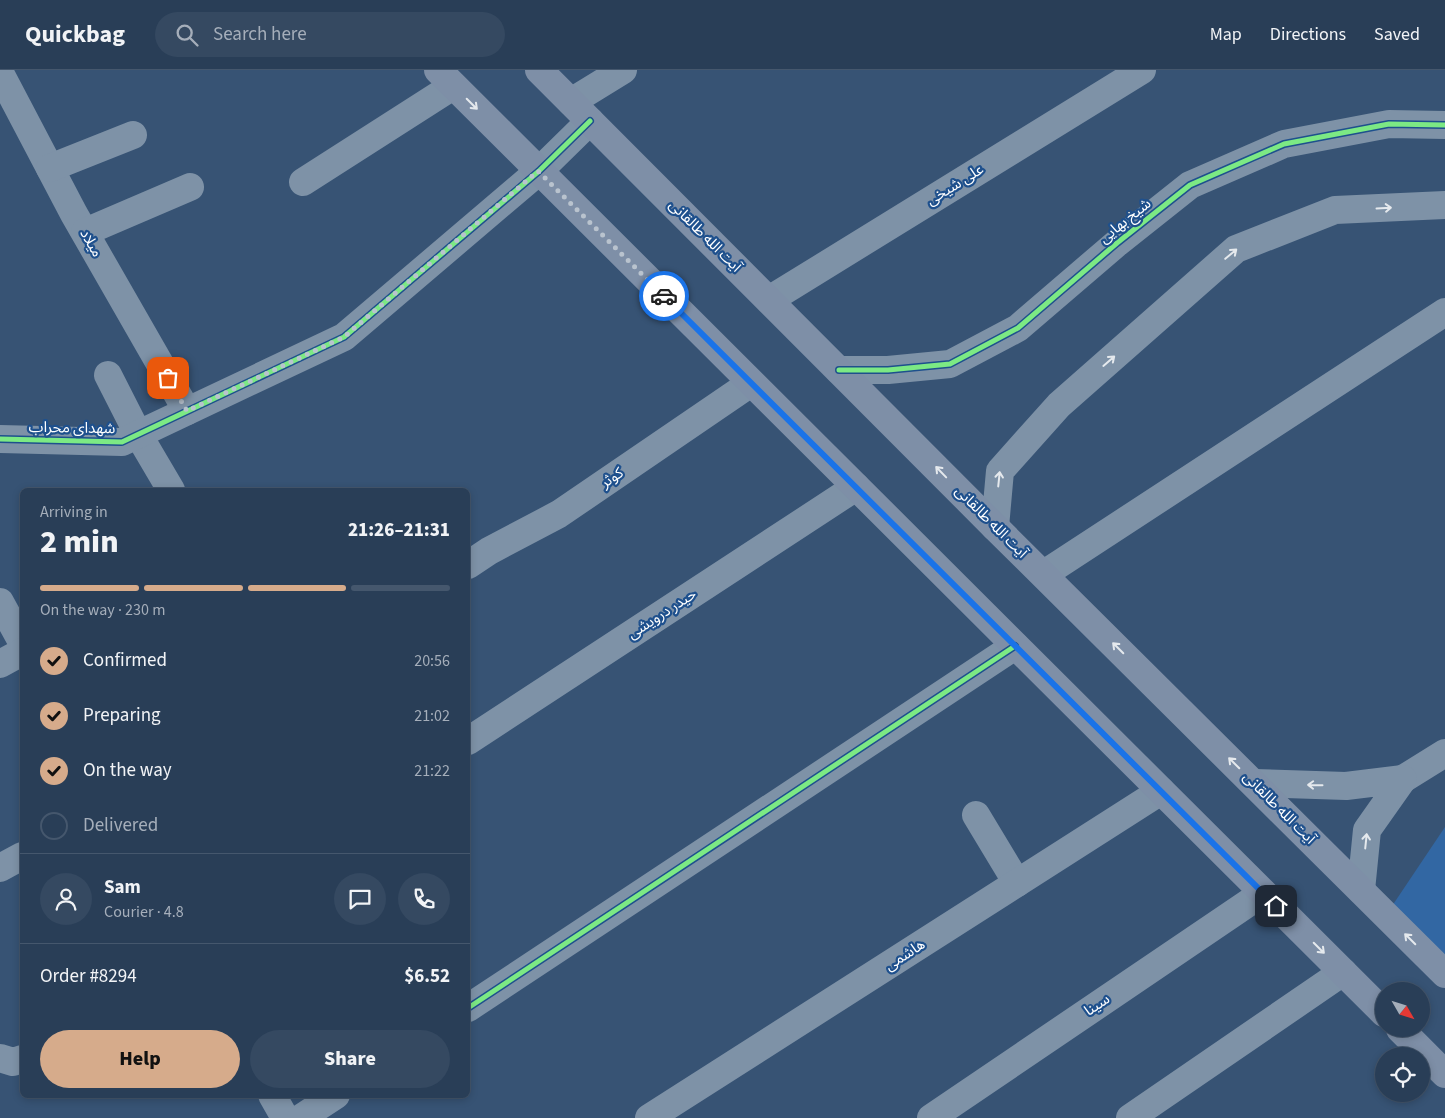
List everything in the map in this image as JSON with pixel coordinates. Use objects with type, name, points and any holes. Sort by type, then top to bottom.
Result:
[{"type":"main road","name":"آیت الله طالقانی","points":[[539,70],[1445,974]]},
{"type":"main road","points":[[446,78],[1375,1004]]},
{"type":"main road","points":[[1409,1038],[1445,1074]]},
{"type":"street","points":[[571,102],[623,70]]},
{"type":"street","name":"علی شیخی","points":[[769,300],[1142,70]]},
{"type":"street","name":"میلاد","points":[[0,73],[85,232],[187,411]]},
{"type":"street","points":[[303,182],[446,78]]},
{"type":"street","name":"شیخ بهایی","points":[[839,370],[888,370],[950,364],[1018,328],[1117,243],[1190,185],[1284,144],[1389,124],[1442,120]]},
{"type":"street","name":"شهدای محراب","points":[[0,439],[122,442],[344,337],[538,171],[590,121]]},
{"type":"street","points":[[50,168],[133,135]]},
{"type":"street","points":[[85,232],[190,187]]},
{"type":"street","points":[[995,527],[1000,471],[1059,405],[1236,249],[1335,210],[1445,205]]},
{"type":"street","points":[[1044,574],[1445,312]]},
{"type":"street","points":[[108,375],[138,434],[170,488]]},
{"type":"street","name":"کوثر","points":[[470,564],[559,514],[751,383]]},
{"type":"street","name":"حیدر درویشی","points":[[470,740],[856,487]]},
{"type":"street","points":[[0,602],[20,638]]},
{"type":"street","points":[[470,1007],[1015,646]]},
{"type":"street","points":[[0,664],[20,653]]},
{"type":"street","points":[[1361,890],[1367,830],[1403,779],[1445,753]]},
{"type":"street","points":[[1254,783],[1346,786],[1403,779]]},
{"type":"street","name":"هاشمی","points":[[649,1118],[1161,791]]},
{"type":"street","points":[[976,814],[1017,883]]},
{"type":"street","points":[[0,868],[20,857]]},
{"type":"street","name":"سینا","points":[[931,1118],[1263,893]]},
{"type":"street","points":[[1130,1118],[1343,972]]},
{"type":"street","points":[[0,1058],[12,1062],[20,1060]]},
{"type":"street","points":[[274,1098],[285,1118]]},
{"type":"street","points":[[301,1118],[331,1098]]},
{"type":"shaded area","points":[[1445,827],[1445,964],[1386,915]]},
{"type":"cycle path","points":[[0,439],[122,442],[344,337],[539,171],[590,121]]},
{"type":"cycle path","points":[[839,370],[888,370],[950,364],[1018,328],[1117,243],[1190,185],[1284,144],[1389,124],[1445,125]]},
{"type":"cycle path","points":[[470,1007],[1015,646]]},
{"type":"way so far","points":[[168,378],[187,411],[344,337],[538,171],[664,296]]},
{"type":"route","points":[[664,296],[1276,906]]}]
